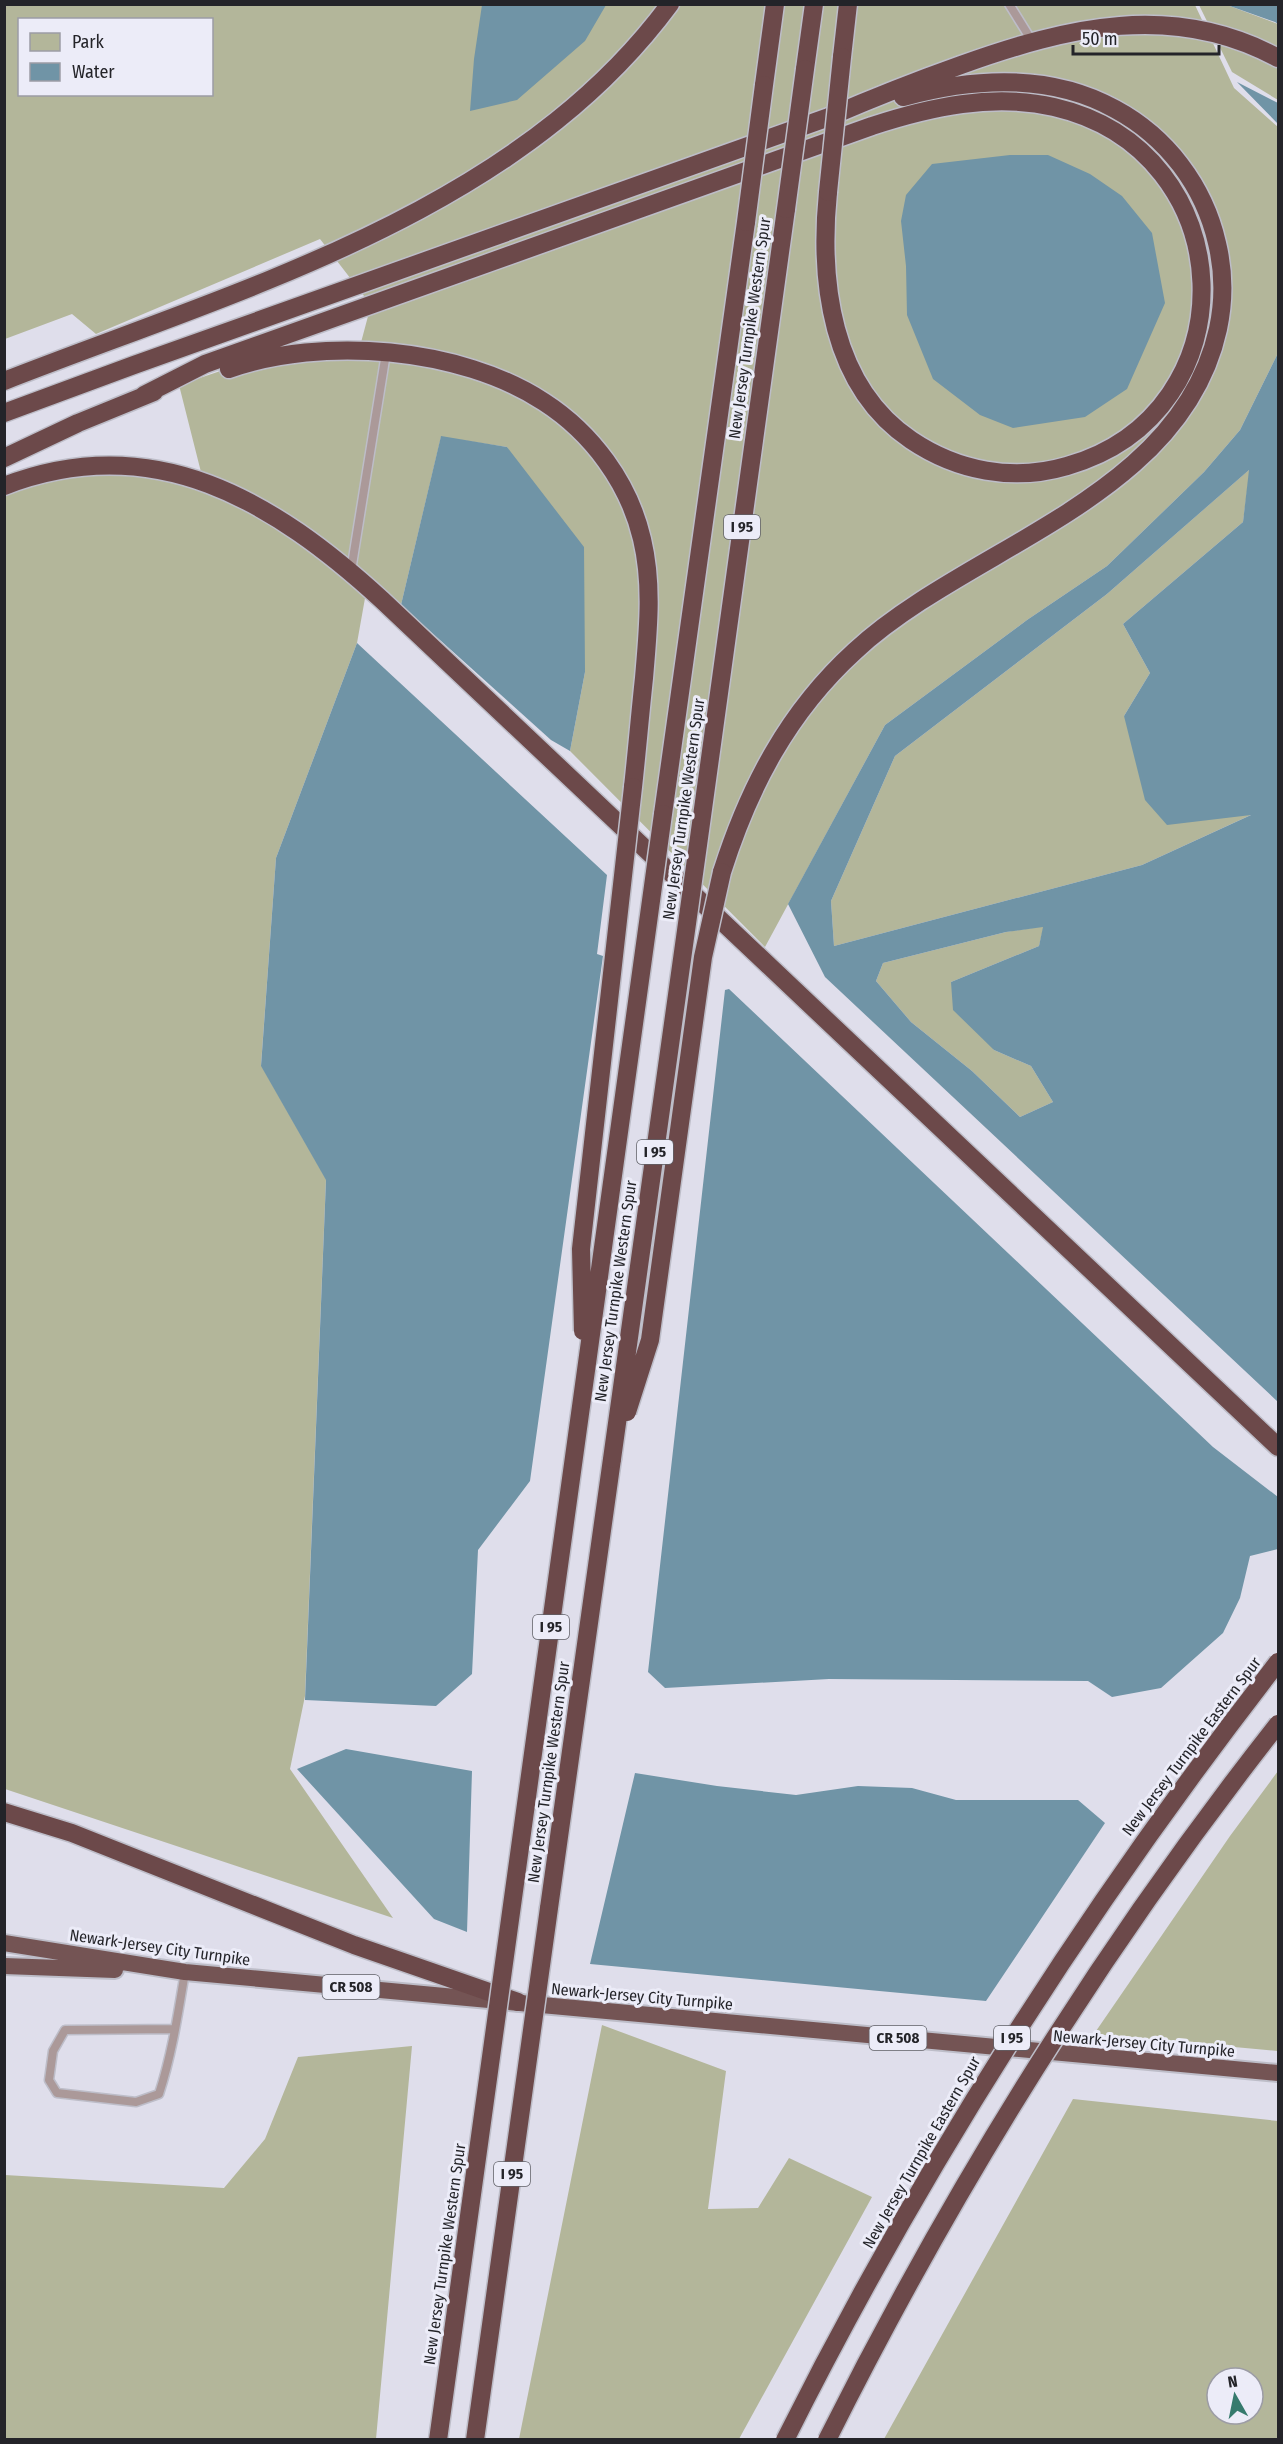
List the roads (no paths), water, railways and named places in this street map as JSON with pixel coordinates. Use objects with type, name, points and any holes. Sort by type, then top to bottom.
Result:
[{"type":"highway","points":[[4,381],[119,339],[239,291],[356,241],[454,191],[513,155],[572,110],[639,43],[670,4]]},
{"type":"highway","name":"New Jersey Turnpike Western Spur","points":[[438,2439],[775,4]]},
{"type":"highway","name":"New Jersey Turnpike Western Spur","points":[[475,2439],[814,4]]},
{"type":"highway","points":[[4,458],[144,395],[205,364],[872,126],[938,108],[990,102],[1053,106],[1088,117],[1134,144],[1159,169],[1170,184],[1193,230],[1202,273],[1202,302],[1197,332],[1181,374],[1154,412],[1136,429],[1102,452],[1071,465],[1038,473],[1003,474],[971,468],[938,456],[907,437],[880,412],[859,384],[845,356],[834,323],[825,248],[828,192],[842,57],[848,4]]},
{"type":"highway","points":[[4,413],[134,364],[829,117],[895,89],[1032,41],[1108,26],[1170,26],[1222,36],[1253,46],[1278,58]]},
{"type":"highway","points":[[612,1459],[650,1340],[704,957],[722,872],[741,814],[758,777],[795,719],[836,669],[887,623],[924,597],[1072,509],[1137,460],[1173,422],[1195,390],[1212,352],[1219,324],[1222,293],[1221,261],[1210,217],[1200,195],[1180,163],[1159,140],[1133,119],[1103,102],[1048,86],[986,82],[932,89],[829,117]]},
{"type":"highway","points":[[144,395],[247,362],[277,356],[329,351],[386,353],[460,366],[528,392],[573,423],[596,448],[616,476],[631,506],[641,536],[649,584],[648,639],[582,1249],[584,1389]]},
{"type":"highway","points":[[4,486],[49,472],[86,466],[124,465],[165,470],[221,488],[277,517],[315,542],[351,572],[1278,1447]]},
{"type":"highway","name":"New Jersey Turnpike Eastern Spur","points":[[785,2439],[888,2246],[993,2068],[1073,1943],[1135,1853],[1278,1662]]},
{"type":"highway","name":"I 95","points":[[827,2439],[943,2224],[1036,2068],[1162,1881],[1278,1724]]},
{"type":"highway","points":[[4,1812],[72,1833],[354,1945],[518,2002]]},
{"type":"highway","name":"Newark-Jersey City Turnpike","points":[[4,1943],[184,1972],[1278,2073]]},
{"type":"highway","name":"CR 508","points":[[4,1966],[184,1972]]},
{"type":"lane","points":[[1009,4],[1032,41]]},
{"type":"lane","points":[[351,572],[386,353]]},
{"type":"lane","points":[[175,2029],[65,2030],[53,2051],[49,2080],[57,2093],[136,2102],[159,2094],[170,2060],[175,2029],[184,1972]]},
{"type":"water","points":[[482,4],[606,5],[585,41],[517,100],[470,111],[474,59]]},
{"type":"water","points":[[1227,5],[1278,5],[1278,24],[1275,22]]},
{"type":"water","points":[[1237,82],[1278,103],[1278,124]]},
{"type":"water","points":[[1010,155],[1048,155],[1090,174],[1122,196],[1152,233],[1165,303],[1127,389],[1085,417],[1013,428],[980,415],[933,379],[907,315],[906,266],[901,221],[906,195],[932,164]]},
{"type":"water","points":[[1278,353],[1278,1402],[825,977],[788,904],[885,725],[1027,620],[1107,566],[1204,472],[1240,430]],"holes":[[[1249,470],[1243,522],[1123,624],[1150,673],[1124,716],[1145,800],[1167,825],[1251,815],[1142,865],[834,946],[831,901],[895,756],[1107,594]],[[1043,927],[1039,946],[951,982],[953,1010],[994,1050],[1031,1066],[1053,1102],[1020,1117],[972,1071],[911,1022],[876,981],[883,963],[1006,932]]]},
{"type":"water","points":[[441,436],[507,447],[584,547],[585,672],[570,751],[551,740],[401,605]]},
{"type":"water","points":[[357,643],[607,875],[597,954],[603,956],[530,1481],[478,1550],[472,1674],[436,1706],[305,1700],[326,1180],[261,1066],[276,858]]},
{"type":"water","points":[[729,989],[1213,1447],[1278,1497],[1278,1549],[1250,1556],[1240,1598],[1223,1633],[1161,1688],[1112,1697],[1088,1681],[829,1679],[665,1688],[648,1672],[725,990]]},
{"type":"water","points":[[346,1749],[472,1771],[467,1932],[434,1919],[297,1769]]},
{"type":"water","points":[[635,1773],[796,1795],[858,1786],[912,1788],[956,1800],[1078,1800],[1105,1823],[986,2001],[590,1964]]}]
